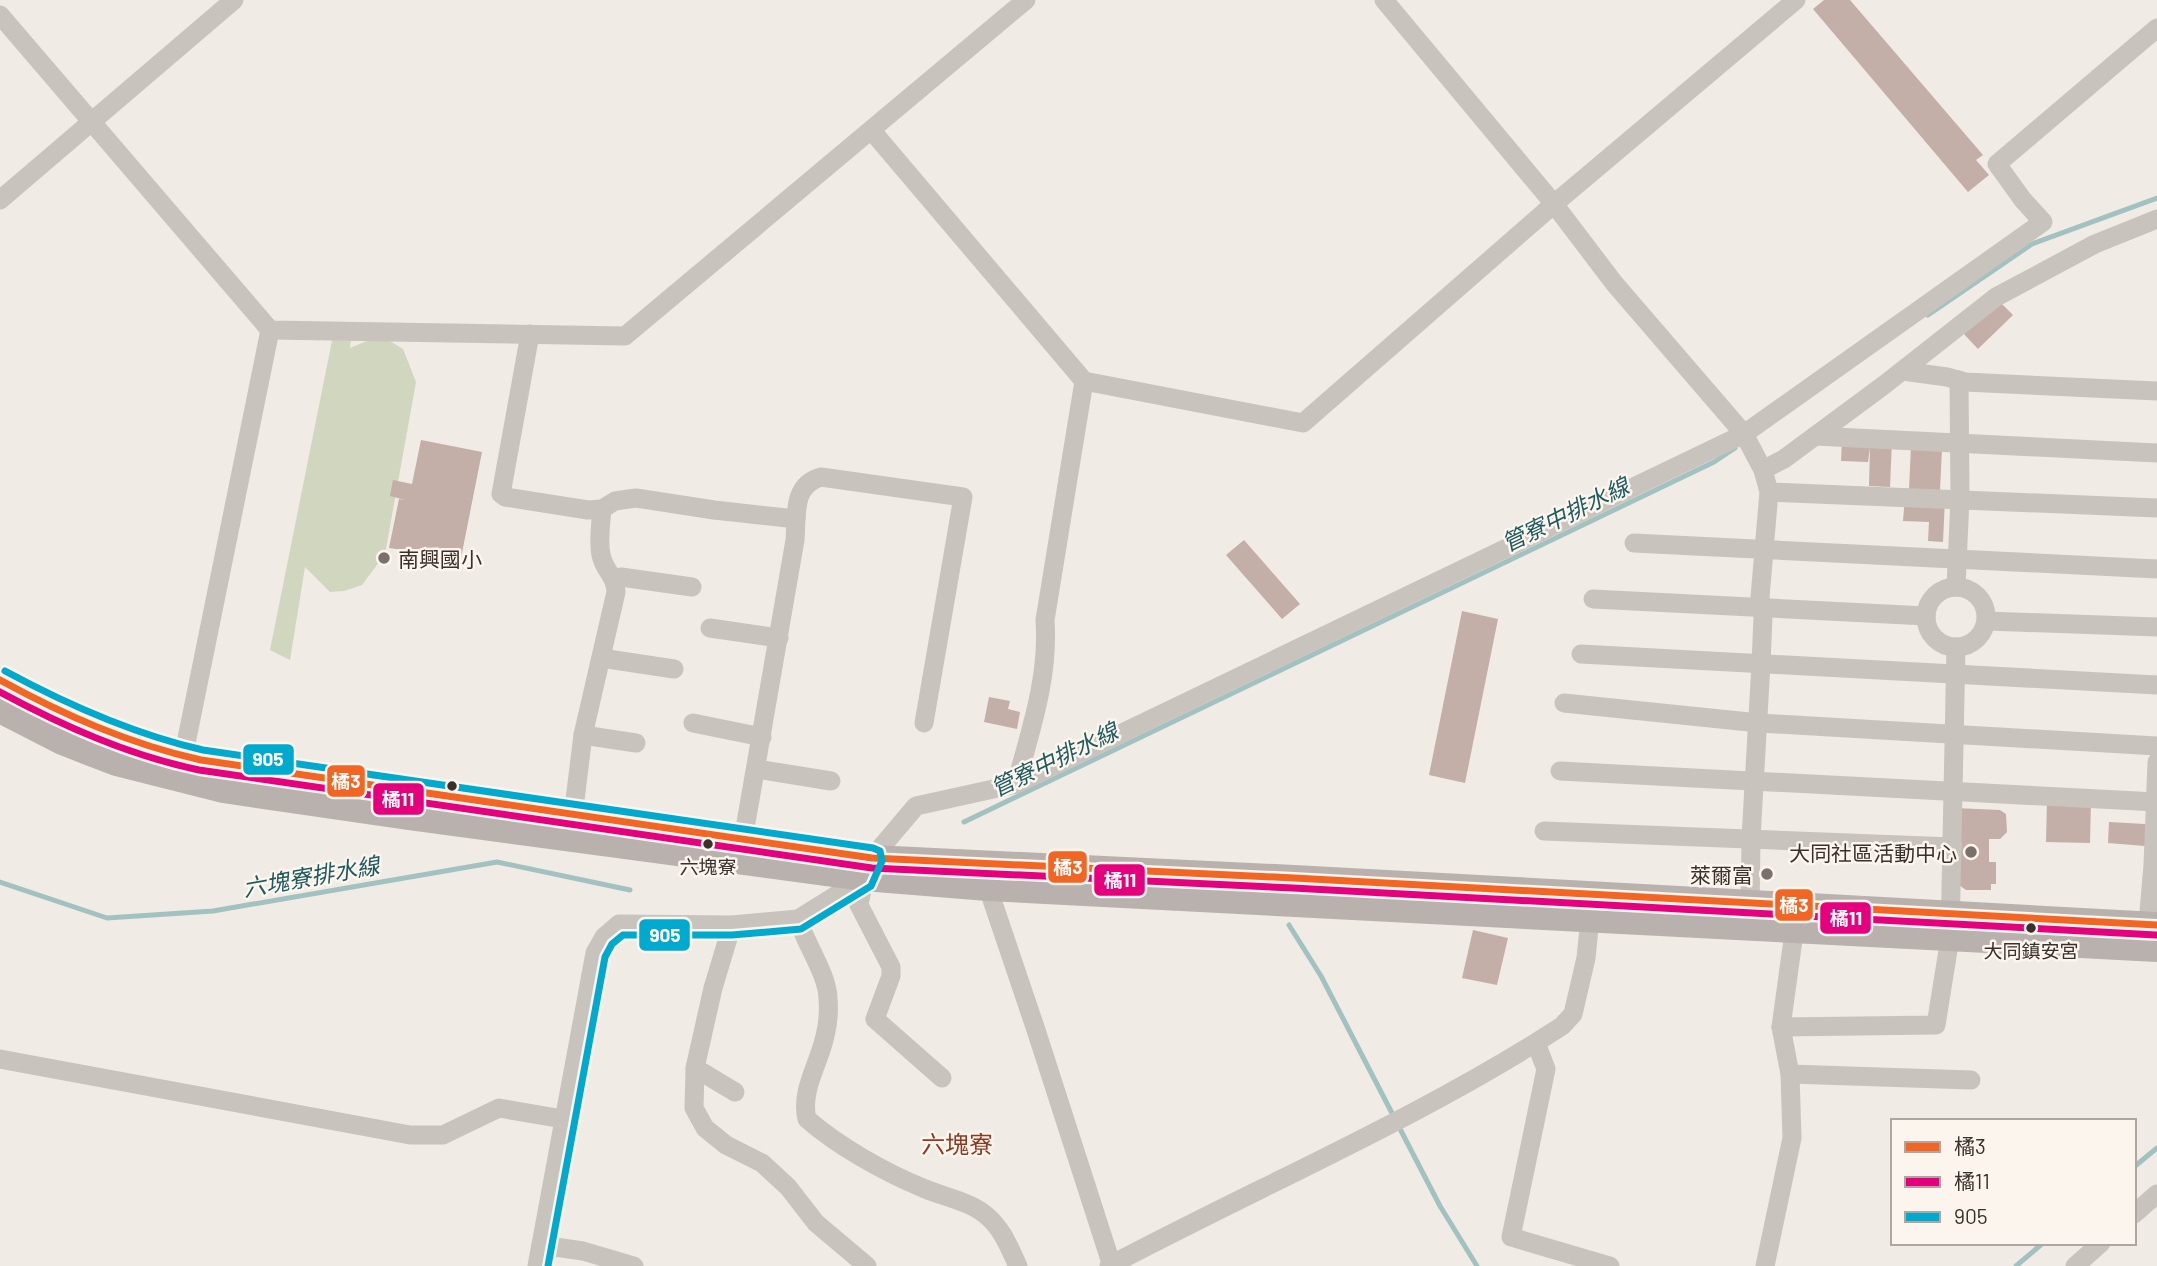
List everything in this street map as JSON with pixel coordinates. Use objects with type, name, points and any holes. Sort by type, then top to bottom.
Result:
[{"type":"main road","points":[[0,680],[67,715],[126,738],[223,790],[408,817],[868,868],[988,888],[1591,906]]},
{"type":"main road","points":[[0,710],[62,742],[116,763],[181,768],[253,769],[743,840],[868,868],[1160,871],[1591,906],[2152,937]]},
{"type":"street","points":[[0,200],[234,0]]},
{"type":"street","points":[[0,15],[270,330],[625,336],[1026,0]]},
{"type":"street","points":[[1384,0],[1554,204],[1614,283],[1744,433],[1763,470],[1769,492],[1760,597],[1761,664],[1751,838],[1750,915]]},
{"type":"street","points":[[872,131],[1084,381],[1303,423],[1554,204],[1796,0]]},
{"type":"street","points":[[537,1266],[595,953],[604,937],[619,924],[732,925],[798,919],[868,868],[916,806],[1016,784],[1744,433],[2043,222],[1997,164],[2157,28]]},
{"type":"street","points":[[1763,470],[1784,459],[1903,371],[1980,307],[2095,244],[2157,219]]},
{"type":"street","points":[[181,768],[270,330]]},
{"type":"street","points":[[530,334],[501,494],[505,497],[546,501],[588,510],[602,509],[615,501],[636,498],[796,519]]},
{"type":"street","points":[[1903,371],[1959,380],[2157,391]]},
{"type":"street","points":[[1956,587],[1960,499],[1959,380]]},
{"type":"street","points":[[1016,784],[1041,694],[1047,648],[1045,620],[1084,381]]},
{"type":"street","points":[[1815,436],[2157,453]]},
{"type":"street","points":[[743,840],[779,638],[797,502],[810,480],[821,477],[963,497],[924,723]]},
{"type":"street","points":[[1769,492],[2157,509]]},
{"type":"street","points":[[573,816],[583,735],[616,592],[615,580],[605,567],[601,554],[602,509]]},
{"type":"street","points":[[1634,543],[2157,569]]},
{"type":"street","points":[[615,580],[621,578],[692,587]]},
{"type":"street","points":[[1956,587],[1966,588],[1979,597],[1987,621],[1982,633],[1973,642],[1956,647],[1941,642],[1930,630],[1926,617],[1929,602],[1938,593],[1956,587]]},
{"type":"street","points":[[1593,599],[1926,617]]},
{"type":"street","points":[[1987,621],[2157,627]]},
{"type":"street","points":[[710,628],[779,638]]},
{"type":"street","points":[[1781,1027],[1936,1025],[1950,926],[1956,647]]},
{"type":"street","points":[[1581,654],[2157,685]]},
{"type":"street","points":[[601,658],[674,669]]},
{"type":"street","points":[[1563,703],[1759,723],[2157,746]]},
{"type":"street","points":[[692,723],[762,737]]},
{"type":"street","points":[[583,735],[636,743]]},
{"type":"street","points":[[2152,937],[2157,762]]},
{"type":"street","points":[[757,769],[831,781]]},
{"type":"street","points":[[1560,771],[2156,802]]},
{"type":"street","points":[[1544,831],[1953,848]]},
{"type":"street","points":[[868,868],[859,905],[891,967],[891,976],[876,1019],[942,1078]]},
{"type":"street","points":[[988,888],[1111,1266],[1160,1238],[1396,1122],[1562,1026],[1573,1014],[1586,958],[1591,906]]},
{"type":"street","points":[[1765,1266],[1792,1138],[1790,1074],[1781,1027],[1796,918]]},
{"type":"street","points":[[798,919],[803,938],[825,980],[828,994],[825,1035],[806,1095],[807,1119],[822,1132],[906,1181],[986,1214],[1003,1233],[1018,1266]]},
{"type":"street","points":[[732,925],[713,988],[695,1068],[694,1108],[705,1128],[726,1145],[762,1163],[788,1187],[816,1223],[867,1266]]},
{"type":"street","points":[[1535,1043],[1546,1069],[1511,1237],[1610,1266]]},
{"type":"street","points":[[0,1059],[410,1135],[443,1135],[499,1108],[563,1119]]},
{"type":"street","points":[[695,1068],[735,1092]]},
{"type":"street","points":[[1790,1074],[1971,1080]]},
{"type":"street","points":[[2136,1212],[2157,1194]]},
{"type":"street","points":[[541,1245],[583,1251],[634,1266]]},
{"type":"street","points":[[2075,1266],[2099,1245]]},
{"type":"green space","points":[[333,336],[351,339],[350,348],[367,341],[388,340],[403,349],[416,382],[385,554],[362,585],[344,591],[330,592],[305,567],[290,660],[270,650]]},
{"type":"building","points":[[1824,0],[1850,0],[1983,155],[1976,160],[1989,175],[1968,192],[1813,9]]},
{"type":"building","points":[[1999,301],[2013,315],[1978,349],[1961,331]]},
{"type":"building","points":[[1842,439],[1892,441],[1890,487],[1869,486],[1870,447],[1868,462],[1841,461]]},
{"type":"building","points":[[421,440],[482,452],[461,558],[389,548],[399,499],[405,500],[390,496],[393,480],[412,484]]},
{"type":"building","points":[[1911,446],[1942,448],[1940,491],[1909,490]]},
{"type":"building","points":[[1905,497],[1945,499],[1943,542],[1928,541],[1929,522],[1903,521]]},
{"type":"building","points":[[1244,540],[1300,604],[1282,619],[1226,555]]},
{"type":"building","points":[[1462,611],[1498,619],[1465,783],[1429,775]]},
{"type":"building","points":[[989,697],[1010,701],[1008,709],[1020,712],[1017,729],[984,722]]},
{"type":"building","points":[[2047,800],[2091,801],[2090,843],[2046,842]]},
{"type":"building","name":"大同社區活動中心","points":[[1955,808],[2000,810],[2006,814],[2007,832],[2000,839],[1989,839],[1989,862],[1996,862],[1996,884],[1991,884],[1991,890],[1966,890],[1959,885]]},
{"type":"building","points":[[2109,822],[2145,824],[2145,846],[2108,843]]},
{"type":"building","points":[[1473,930],[1508,938],[1497,985],[1462,978]]},
{"type":"waterway","name":"管寮中排水線","points":[[1928,315],[2032,244],[2157,198]]},
{"type":"waterway","name":"管寮中排水線","points":[[964,822],[1714,462],[1735,448]]},
{"type":"waterway","name":"六塊寮排水線","points":[[0,882],[107,918],[213,911],[497,862],[630,890]]},
{"type":"waterway","points":[[1289,925],[1321,976],[1394,1117]]},
{"type":"waterway","points":[[1398,1125],[1440,1206],[1477,1266]]},
{"type":"waterway","points":[[2136,1165],[2157,1148]]},
{"type":"waterway","points":[[2016,1266],[2041,1245]]},
{"type":"transit line","name":"905","points":[[5,671],[101,717],[151,736],[203,750],[880,851],[882,861],[871,886],[801,929],[732,935],[623,935],[612,944],[605,957],[548,1266]]},
{"type":"transit line","name":"橘3","points":[[0,680],[97,727],[148,746],[201,760],[872,858],[2157,925]]},
{"type":"transit line","name":"橘11","points":[[0,692],[121,748],[199,770],[872,868],[2156,935]]},
{"type":"place","name":"南興國小","points":[[384,558]]},
{"type":"place","name":"六塊寮","points":[[708,844]]},
{"type":"place","name":"大同社區活動中心","points":[[1971,852]]},
{"type":"place","name":"萊爾富","points":[[1767,874]]},
{"type":"place","name":"大同鎮安宮","points":[[2031,928]]},
{"type":"district","name":"六塊寮","points":[[957,1143]]}]
